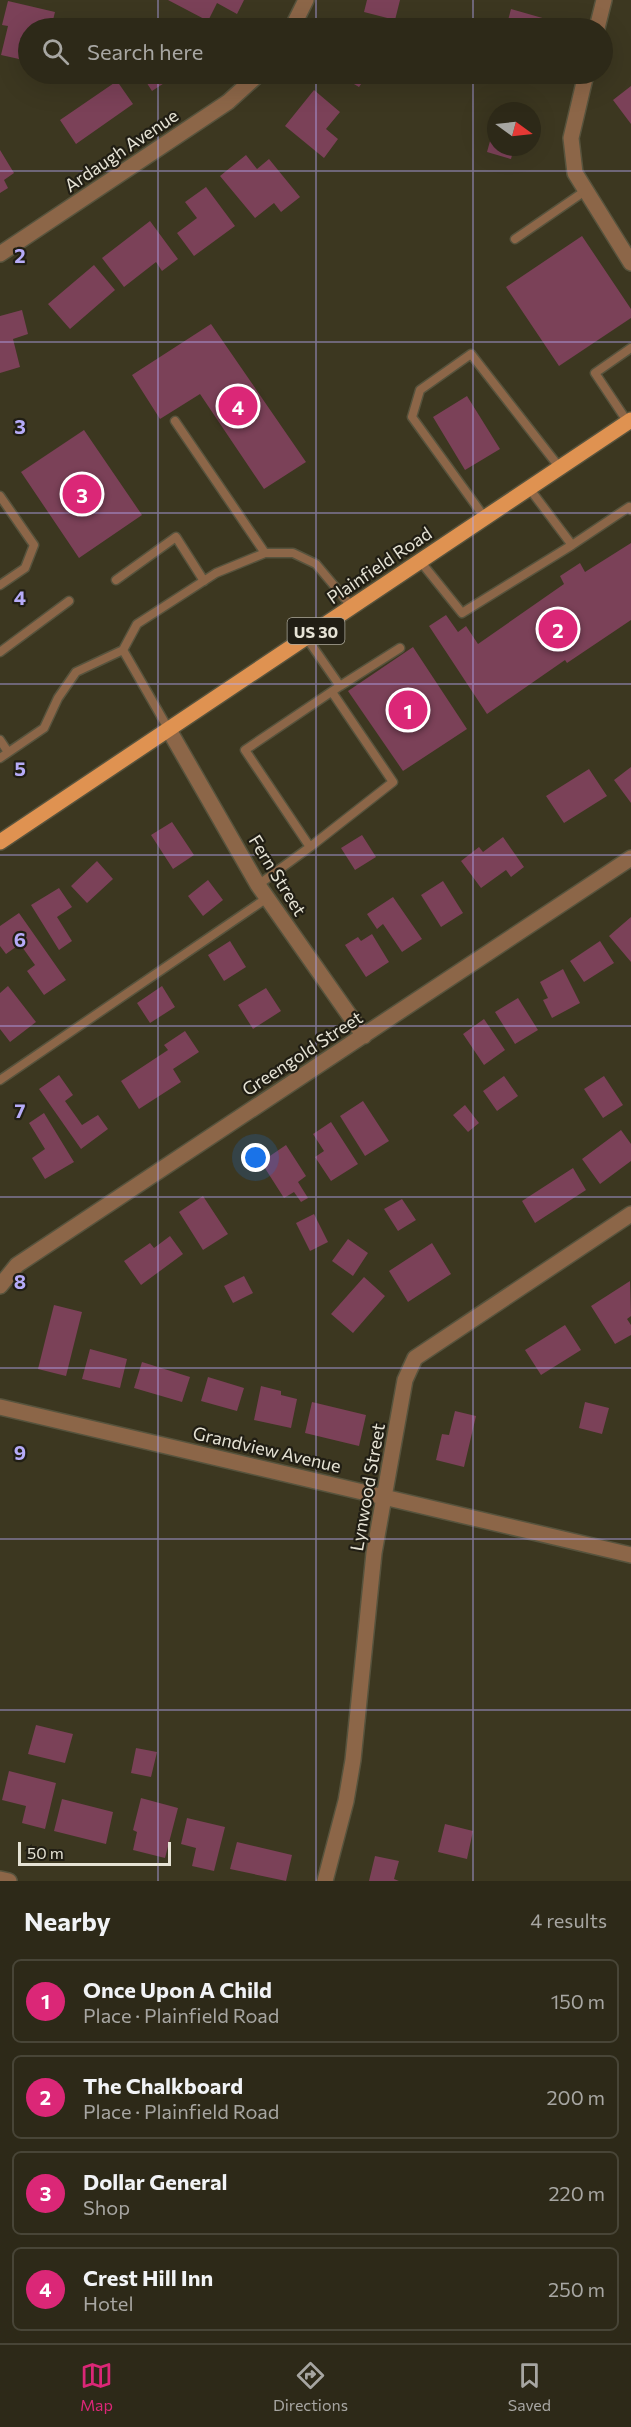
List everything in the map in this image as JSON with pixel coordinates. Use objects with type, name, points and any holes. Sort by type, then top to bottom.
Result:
[{"type":"main road","name":"Plainfield Road","points":[[0,842],[529,488],[630,423]]},
{"type":"street","points":[[296,18],[306,0]]},
{"type":"street","points":[[600,18],[606,2]]},
{"type":"street","name":"Ardaugh Avenue","points":[[0,254],[228,102],[248,84]]},
{"type":"street","points":[[584,84],[571,138],[575,173],[631,263]]},
{"type":"street","name":"Fern Street","points":[[169,730],[258,885],[364,1036]]},
{"type":"street","name":"Greengold Street","points":[[0,1286],[17,1265],[631,858]]},
{"type":"street","name":"Lynwood Street","points":[[325,1881],[346,1801],[351,1770],[374,1553],[405,1380],[415,1358],[631,1214]]},
{"type":"street","name":"Grandview Avenue","points":[[0,1407],[631,1555]]},
{"type":"street","points":[[0,1879],[9,1881]]},
{"type":"lane","points":[[514,239],[585,191]]},
{"type":"lane","points":[[630,423],[595,373],[631,348]]},
{"type":"lane","points":[[485,518],[412,417],[420,390],[471,354],[560,468]]},
{"type":"lane","points":[[175,421],[265,553]]},
{"type":"lane","points":[[529,488],[572,545]]},
{"type":"lane","points":[[0,496],[34,545],[25,568],[0,585]]},
{"type":"lane","points":[[420,561],[462,613],[629,507],[631,510]]},
{"type":"lane","points":[[116,580],[176,537],[204,581]]},
{"type":"lane","points":[[0,758],[44,728],[58,698],[76,672],[123,650],[137,624],[216,573],[265,553],[293,553],[316,564],[352,607]]},
{"type":"lane","points":[[0,652],[69,601]]},
{"type":"lane","points":[[306,637],[340,686]]},
{"type":"lane","points":[[310,847],[245,750],[400,648]]},
{"type":"lane","points":[[123,650],[169,730]]},
{"type":"lane","points":[[258,885],[393,782],[332,692]]},
{"type":"lane","points":[[0,740],[8,752]]},
{"type":"lane","points":[[0,1080],[267,898]]},
{"type":"building","points":[[168,0],[244,0],[237,14],[217,3],[210,18],[202,18]]},
{"type":"building","points":[[367,0],[400,0],[396,18],[364,12]]},
{"type":"building","points":[[8,1],[55,12],[54,18],[18,18],[18,59],[1,55],[8,26],[2,25]]},
{"type":"building","points":[[511,9],[542,18],[509,18]]},
{"type":"building","points":[[113,84],[119,84],[133,104],[76,144],[60,120]]},
{"type":"building","points":[[147,84],[163,84],[152,91]]},
{"type":"building","points":[[631,86],[631,124],[613,100]]},
{"type":"building","points":[[314,90],[340,112],[326,129],[338,139],[324,158],[285,126]]},
{"type":"building","points":[[0,150],[14,173],[4,180],[8,188],[0,193]]},
{"type":"building","points":[[246,155],[257,169],[269,159],[300,197],[281,212],[274,203],[255,218],[220,176]]},
{"type":"building","points":[[206,187],[235,226],[194,256],[177,233],[197,218],[185,202]]},
{"type":"building","points":[[150,221],[178,259],[162,271],[156,262],[124,287],[102,258]]},
{"type":"building","points":[[582,236],[631,309],[631,318],[559,366],[506,287]]},
{"type":"building","points":[[94,265],[115,290],[70,329],[48,304]]},
{"type":"building","points":[[22,310],[28,334],[13,339],[20,367],[0,373],[0,316]]},
{"type":"building","points":[[211,324],[306,462],[264,489],[200,394],[160,419],[132,375]]},
{"type":"building","points":[[467,396],[500,449],[465,470],[433,417]]},
{"type":"building","points":[[84,430],[142,515],[79,558],[21,472]]},
{"type":"building","points":[[631,543],[631,620],[567,663],[565,660],[487,714],[429,626],[446,615],[458,632],[466,626],[478,644],[564,584],[560,576],[580,563],[585,572]]},
{"type":"building","points":[[413,647],[467,729],[403,771],[348,691]]},
{"type":"building","points":[[631,767],[631,803],[614,780]]},
{"type":"building","points":[[589,769],[607,796],[564,823],[546,796]]},
{"type":"building","points":[[172,822],[194,855],[173,869],[151,835]]},
{"type":"building","points":[[362,835],[376,857],[355,870],[341,848]]},
{"type":"building","points":[[503,837],[524,867],[511,877],[506,870],[481,888],[461,861],[479,847],[483,852]]},
{"type":"building","points":[[97,861],[113,879],[87,903],[71,886]]},
{"type":"building","points":[[208,880],[223,900],[203,916],[188,896]]},
{"type":"building","points":[[443,881],[463,913],[441,927],[421,895]]},
{"type":"building","points":[[59,888],[72,907],[57,917],[72,941],[59,950],[31,905]]},
{"type":"building","points":[[393,897],[422,939],[402,952],[383,924],[377,929],[367,914]]},
{"type":"building","points":[[19,913],[66,980],[44,995],[27,971],[35,965],[20,944],[6,954],[0,946],[0,926]]},
{"type":"building","points":[[631,917],[631,962],[609,936]]},
{"type":"building","points":[[372,934],[389,962],[366,977],[345,945],[358,937],[361,941]]},
{"type":"building","points":[[230,941],[246,967],[224,981],[208,955]]},
{"type":"building","points":[[600,941],[614,963],[584,982],[570,961]]},
{"type":"building","points":[[563,969],[580,1003],[552,1018],[543,1000],[548,998],[540,982]]},
{"type":"building","points":[[8,986],[36,1022],[10,1042],[0,1029],[0,993]]},
{"type":"building","points":[[162,986],[175,1007],[150,1023],[137,1003]]},
{"type":"building","points":[[266,988],[281,1011],[253,1029],[238,1005]]},
{"type":"building","points":[[518,998],[538,1030],[515,1044],[495,1012]]},
{"type":"building","points":[[484,1019],[505,1050],[484,1065],[463,1034]]},
{"type":"building","points":[[185,1031],[199,1052],[173,1069],[181,1082],[139,1109],[121,1081],[168,1050],[164,1045]]},
{"type":"building","points":[[59,1075],[73,1095],[65,1101],[82,1125],[98,1115],[108,1129],[81,1149],[39,1089]]},
{"type":"building","points":[[504,1076],[518,1096],[497,1111],[483,1091]]},
{"type":"building","points":[[604,1076],[623,1105],[603,1118],[584,1089]]},
{"type":"building","points":[[363,1101],[389,1141],[365,1156],[340,1116]]},
{"type":"building","points":[[465,1105],[479,1123],[468,1132],[453,1115]]},
{"type":"building","points":[[44,1113],[74,1162],[45,1179],[32,1158],[45,1149],[29,1123]]},
{"type":"building","points":[[331,1122],[358,1164],[331,1181],[315,1157],[324,1151],[313,1134]]},
{"type":"building","points":[[621,1130],[631,1144],[631,1161],[600,1184],[582,1159]]},
{"type":"building","points":[[286,1145],[306,1176],[298,1182],[308,1198],[301,1202],[294,1192],[284,1198],[261,1162]]},
{"type":"building","points":[[573,1168],[586,1190],[535,1223],[522,1201]]},
{"type":"building","points":[[203,1196],[228,1234],[203,1250],[179,1212]]},
{"type":"building","points":[[402,1199],[416,1220],[398,1231],[384,1209]]},
{"type":"building","points":[[314,1214],[328,1242],[310,1251],[296,1223]]},
{"type":"building","points":[[170,1236],[183,1254],[141,1285],[124,1261],[150,1243],[154,1248]]},
{"type":"building","points":[[348,1239],[368,1253],[353,1276],[332,1261]]},
{"type":"building","points":[[432,1243],[451,1274],[408,1302],[389,1271]]},
{"type":"building","points":[[244,1276],[253,1293],[233,1303],[224,1286]]},
{"type":"building","points":[[364,1277],[385,1296],[353,1333],[331,1314]]},
{"type":"building","points":[[630,1281],[631,1316],[627,1319],[631,1325],[631,1335],[615,1344],[591,1306]]},
{"type":"building","points":[[54,1305],[82,1312],[66,1376],[38,1369]]},
{"type":"building","points":[[565,1325],[581,1350],[541,1375],[525,1350]]},
{"type":"building","points":[[90,1349],[127,1359],[120,1388],[82,1379]]},
{"type":"building","points":[[142,1362],[190,1377],[182,1402],[134,1388]]},
{"type":"building","points":[[208,1377],[244,1388],[237,1411],[201,1401]]},
{"type":"building","points":[[261,1386],[281,1391],[281,1395],[297,1399],[291,1428],[254,1420]]},
{"type":"building","points":[[312,1402],[366,1415],[359,1446],[305,1433]]},
{"type":"building","points":[[585,1402],[609,1408],[602,1434],[579,1428]]},
{"type":"building","points":[[455,1411],[476,1416],[464,1467],[436,1460],[442,1434],[449,1435]]},
{"type":"building","points":[[36,1725],[73,1734],[65,1763],[28,1754]]},
{"type":"building","points":[[136,1748],[157,1752],[151,1777],[131,1773]]},
{"type":"building","points":[[9,1771],[56,1783],[45,1829],[22,1823],[26,1806],[2,1800]]},
{"type":"building","points":[[141,1798],[178,1808],[165,1858],[133,1850],[137,1832],[133,1830]]},
{"type":"building","points":[[62,1799],[113,1812],[106,1844],[54,1831]]},
{"type":"building","points":[[187,1818],[225,1827],[214,1871],[192,1866],[196,1848],[181,1844]]},
{"type":"building","points":[[445,1824],[473,1831],[467,1859],[438,1852]]},
{"type":"building","points":[[237,1842],[292,1855],[286,1881],[230,1869]]},
{"type":"building","points":[[375,1856],[399,1861],[394,1879],[399,1881],[369,1881]]},
{"type":"place","name":"Crest Hill Inn","points":[[238,406]]},
{"type":"place","name":"Dollar General","points":[[82,494]]},
{"type":"place","name":"The Chalkboard","points":[[558,629]]},
{"type":"place","name":"Once Upon A Child","points":[[408,710]]}]
